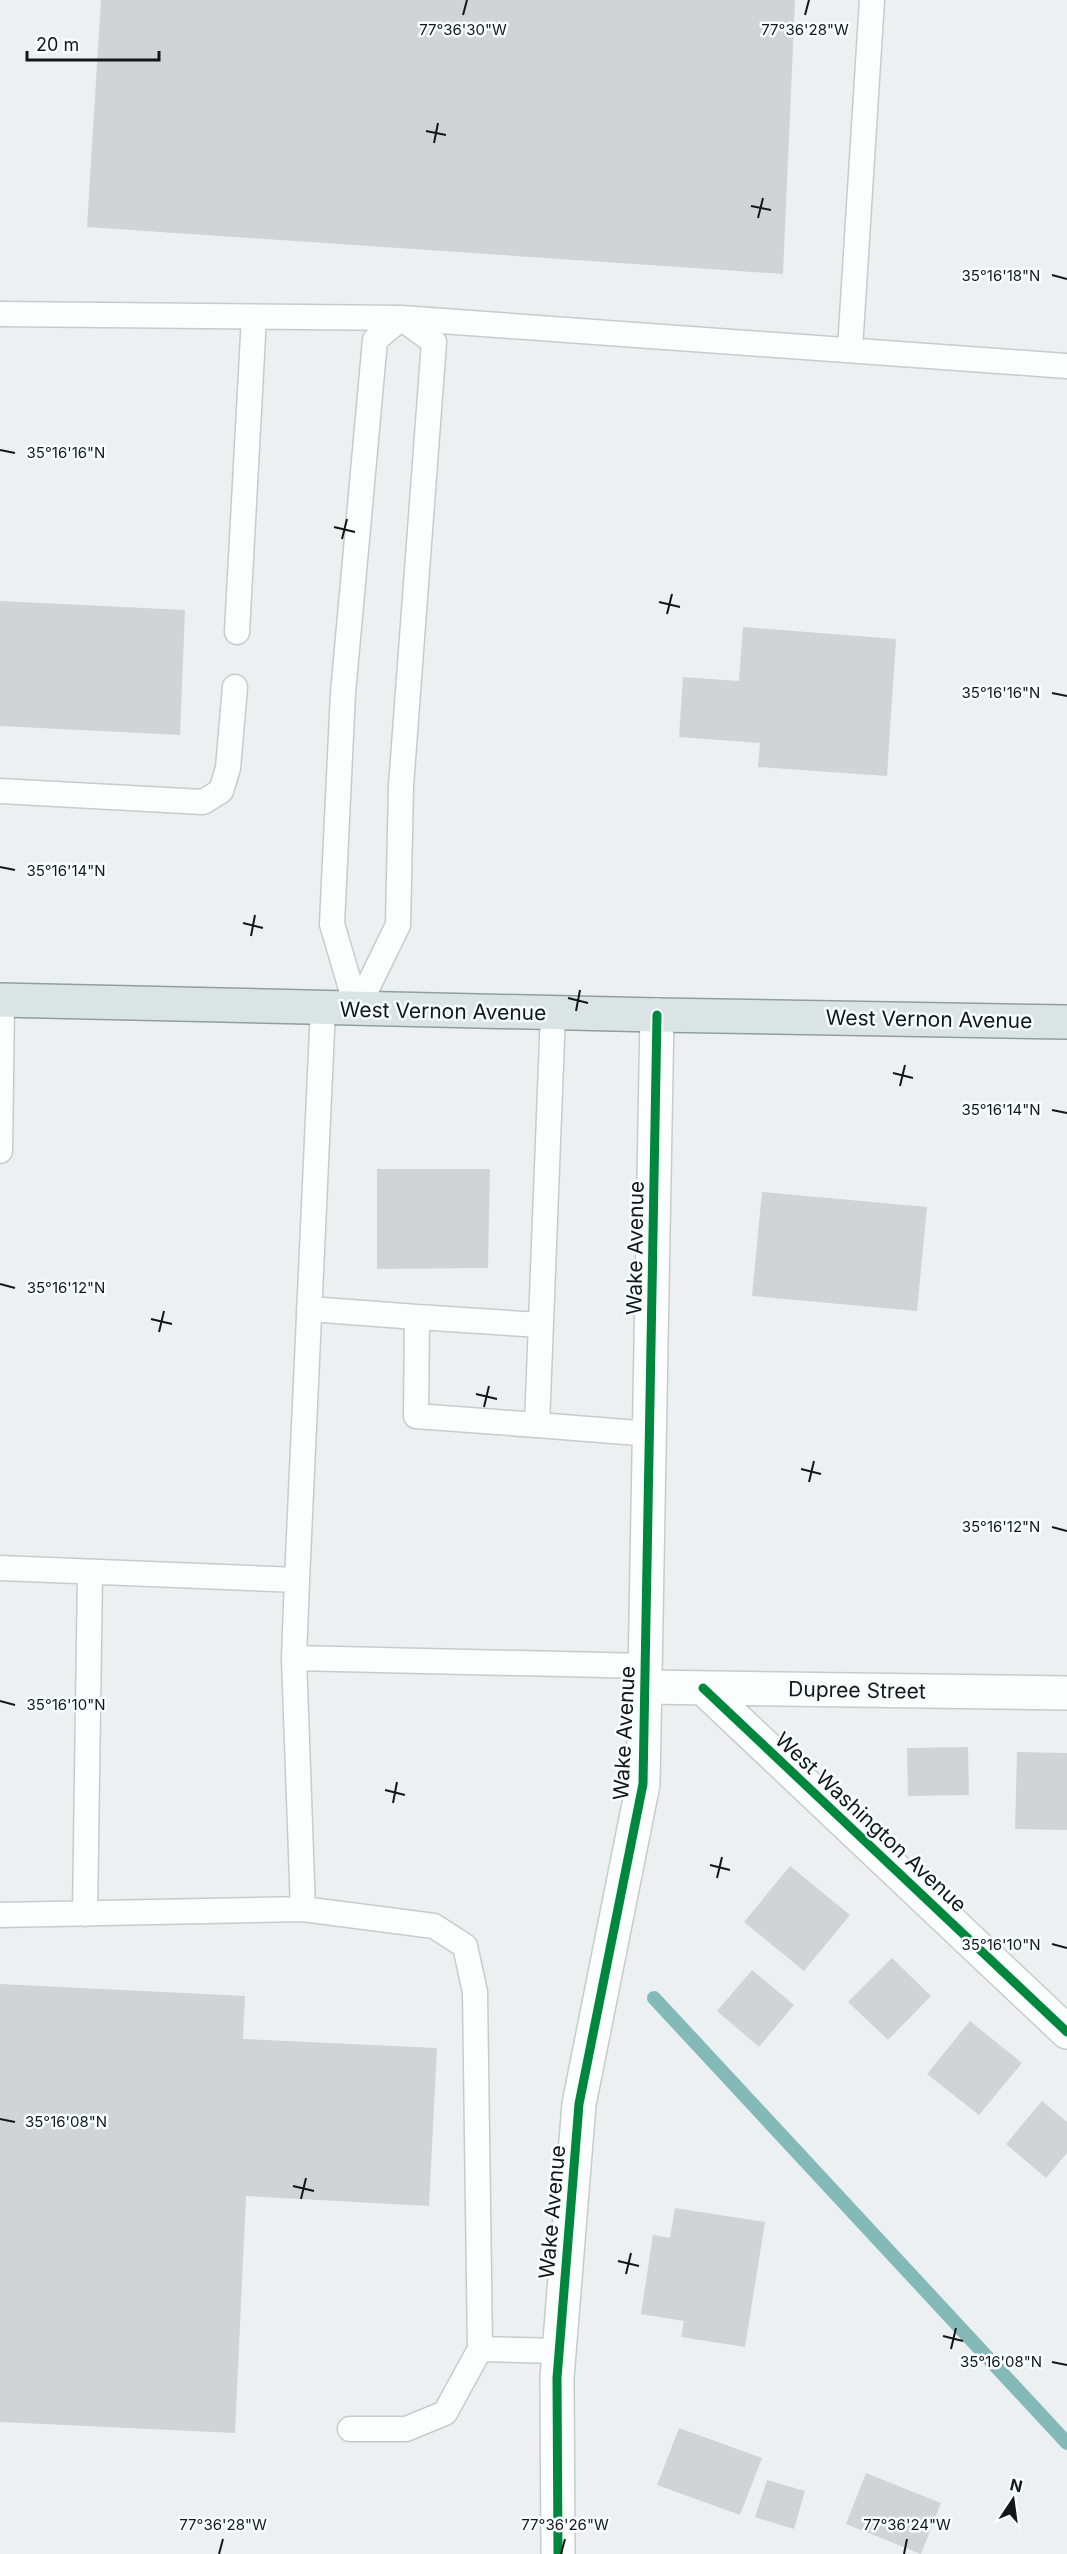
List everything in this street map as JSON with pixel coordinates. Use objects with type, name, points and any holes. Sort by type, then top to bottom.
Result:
[{"type":"main road","name":"West Vernon Avenue","points":[[1,1000],[1067,1022]]},
{"type":"street","name":"Wake Avenue","points":[[558,2554],[559,2350],[579,2104],[643,1784],[647,1676],[657,1015]]},
{"type":"street","name":"Dupree Street","points":[[647,1676],[703,1688],[1067,1693]]},
{"type":"street","name":"West Washington Avenue","points":[[703,1688],[1067,2032]]},
{"type":"lane","points":[[850,348],[872,0]]},
{"type":"lane","points":[[0,314],[401,318],[850,348],[1067,366]]},
{"type":"lane","points":[[237,632],[254,317]]},
{"type":"lane","points":[[357,1009],[398,925],[401,786],[434,342],[401,318]]},
{"type":"lane","points":[[357,1009],[332,924],[343,693],[375,340],[401,318]]},
{"type":"lane","points":[[0,791],[203,802],[221,791],[228,768],[236,687]]},
{"type":"lane","points":[[0,1151],[1,1000]]},
{"type":"lane","points":[[303,1909],[294,1658],[323,1008]]},
{"type":"lane","points":[[537,1425],[553,1013]]},
{"type":"lane","points":[[309,1309],[540,1325]]},
{"type":"lane","points":[[417,1317],[416,1416],[651,1434]]},
{"type":"lane","points":[[0,1568],[297,1580]]},
{"type":"lane","points":[[85,1914],[90,1572]]},
{"type":"lane","points":[[294,1658],[647,1676]]},
{"type":"lane","points":[[0,1915],[303,1909],[434,1926],[465,1946],[475,1992],[480,2349],[445,2413],[405,2429],[350,2429]]},
{"type":"lane","points":[[480,2349],[559,2350]]},
{"type":"building","points":[[101,0],[795,0],[783,274],[87,227]]},
{"type":"building","points":[[0,601],[185,610],[180,735],[0,726]]},
{"type":"building","points":[[743,627],[896,639],[887,776],[758,767],[760,743],[679,737],[683,677],[739,681]]},
{"type":"building","points":[[377,1169],[490,1169],[488,1268],[377,1269]]},
{"type":"building","points":[[762,1192],[927,1207],[917,1311],[752,1296]]},
{"type":"building","points":[[968,1747],[969,1795],[908,1796],[907,1748]]},
{"type":"building","points":[[1017,1752],[1067,1753],[1067,1830],[1015,1829]]},
{"type":"building","points":[[790,1866],[850,1915],[804,1971],[744,1922]]},
{"type":"building","points":[[892,1958],[931,1996],[888,2040],[848,2002]]},
{"type":"building","points":[[752,1970],[794,2005],[759,2047],[717,2011]]},
{"type":"building","points":[[0,1984],[245,1996],[243,2039],[437,2048],[429,2206],[246,2196],[235,2433],[0,2422]]},
{"type":"building","points":[[970,2021],[1022,2063],[979,2115],[927,2074]]},
{"type":"building","points":[[1042,2101],[1067,2122],[1067,2153],[1046,2178],[1006,2144]]},
{"type":"building","points":[[675,2208],[765,2222],[745,2347],[681,2337],[684,2321],[641,2314],[653,2235],[670,2238]]},
{"type":"building","points":[[679,2428],[762,2458],[740,2515],[657,2485]]},
{"type":"building","points":[[866,2473],[941,2503],[921,2554],[846,2524]]},
{"type":"building","points":[[767,2480],[805,2491],[794,2529],[755,2517]]},
{"type":"waterway","points":[[654,1998],[1067,2443]]},
{"type":"cycle path","points":[[558,2554],[557,2378],[579,2104],[643,1784],[657,1015]]},
{"type":"cycle path","points":[[703,1688],[1067,2032]]}]
